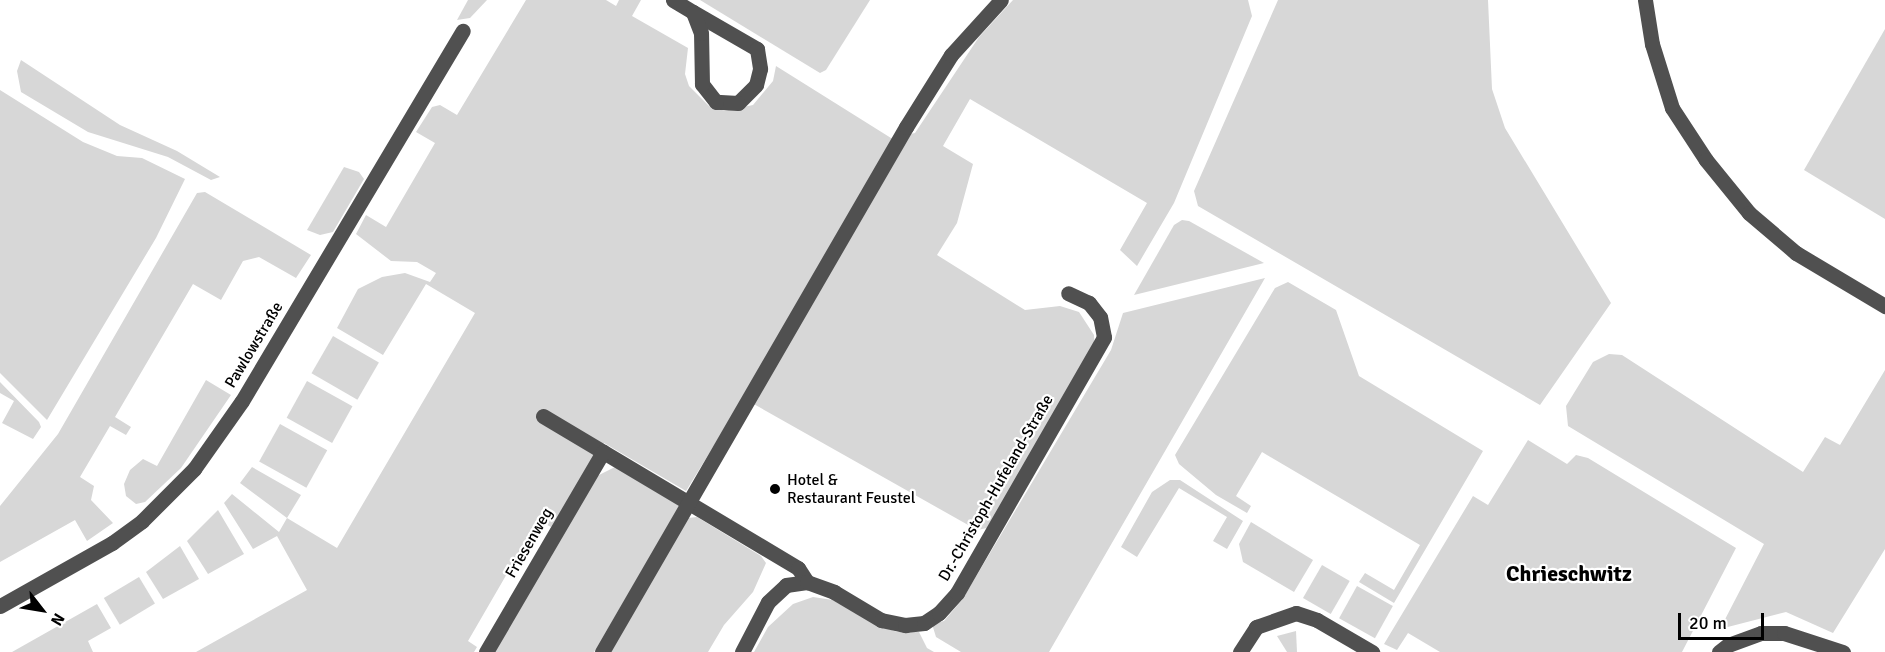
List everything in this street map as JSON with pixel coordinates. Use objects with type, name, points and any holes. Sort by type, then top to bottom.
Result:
[{"type":"street","points":[[673,0],[693,12],[756,50],[760,69],[756,85],[738,104],[716,102],[702,84],[701,33],[693,12]]},
{"type":"street","points":[[602,652],[912,118],[951,55],[1001,0]]},
{"type":"street","points":[[1645,0],[1652,44],[1672,108],[1706,160],[1749,213],[1796,253],[1885,306]]},
{"type":"street","name":"Pawlowstraße","points":[[0,606],[112,543],[142,521],[194,469],[242,401],[463,31]]},
{"type":"street","name":"Dr.-Christoph-Hufeland-Straße","points":[[543,416],[798,568],[807,582],[834,592],[881,620],[905,625],[924,623],[939,613],[957,593],[1104,337],[1100,317],[1095,310],[1068,293]]},
{"type":"street","name":"Friesenweg","points":[[486,652],[603,452]]},
{"type":"street","points":[[742,652],[768,602],[786,585],[807,582]]},
{"type":"street","points":[[1240,652],[1256,627],[1296,613],[1317,620],[1372,652]]},
{"type":"street","points":[[1719,652],[1728,645],[1761,633],[1784,633],[1843,652]]},
{"type":"shaded area","points":[[468,0],[487,0],[470,18],[457,20]]},
{"type":"shaded area","points":[[526,0],[606,0],[616,6],[619,0],[641,0],[632,16],[688,48],[685,74],[689,86],[709,106],[724,111],[753,105],[773,81],[776,66],[891,138],[915,133],[979,37],[1013,0],[1248,0],[1252,16],[1174,203],[1137,266],[1120,250],[1147,203],[970,99],[943,146],[973,164],[957,223],[937,255],[1025,310],[1060,306],[1079,312],[1094,335],[1095,355],[987,528],[977,530],[743,398],[686,491],[604,443],[551,527],[538,520],[468,641],[477,647],[474,652],[196,652],[307,590],[277,536],[253,549],[224,503],[232,494],[279,532],[287,518],[337,548],[475,313],[426,284],[383,355],[337,328],[358,289],[382,277],[405,273],[430,282],[436,273],[417,262],[391,261],[356,234],[366,215],[386,227],[435,143],[416,132],[432,107],[440,105],[457,115]]},
{"type":"shaded area","points":[[700,0],[870,0],[826,70],[820,73]]},
{"type":"shaded area","points":[[1278,0],[1488,0],[1492,89],[1505,128],[1611,303],[1540,405],[1198,206],[1194,191]]},
{"type":"shaded area","points":[[1885,29],[1885,219],[1804,170]]},
{"type":"shaded area","points":[[21,60],[120,125],[177,151],[220,177],[211,180],[168,157],[88,132],[21,92],[17,71]]},
{"type":"shaded area","points":[[0,90],[83,142],[117,156],[142,158],[185,179],[156,238],[47,420],[0,373]]},
{"type":"shaded area","points":[[344,167],[359,172],[364,179],[333,232],[320,235],[307,230]]},
{"type":"shaded area","points":[[205,192],[311,255],[296,278],[259,257],[243,261],[221,300],[193,284],[115,417],[131,427],[126,435],[110,426],[80,477],[94,486],[91,500],[113,523],[87,541],[75,520],[0,562],[0,506],[58,434],[197,193]]},
{"type":"shaded area","points":[[1182,220],[1189,221],[1264,263],[1134,295],[1174,225]]},
{"type":"shaded area","points":[[1265,278],[1049,652],[961,652],[936,637],[932,624],[944,621],[962,600],[1111,350],[1123,313]]},
{"type":"shaded area","points":[[1288,282],[1336,310],[1359,376],[1483,451],[1394,603],[1359,582],[1365,573],[1394,590],[1420,545],[1262,452],[1236,496],[1251,506],[1247,513],[1216,495],[1179,464],[1175,455],[1275,288]]},
{"type":"shaded area","points":[[333,336],[379,362],[357,400],[312,373]]},
{"type":"shaded area","points":[[1609,354],[1622,355],[1803,472],[1825,437],[1840,445],[1885,370],[1885,549],[1833,633],[1786,612],[1720,629],[1764,544],[1568,426],[1566,406],[1593,362]]},
{"type":"shaded area","points":[[206,380],[231,395],[181,468],[145,502],[136,504],[126,496],[124,484],[130,470],[143,459],[157,466]]},
{"type":"shaded area","points":[[307,381],[352,406],[332,443],[287,418]]},
{"type":"shaded area","points":[[0,382],[39,422],[41,427],[33,439],[2,423],[14,401],[0,393]]},
{"type":"shaded area","points":[[280,424],[327,450],[306,488],[259,462]]},
{"type":"shaded area","points":[[1528,440],[1567,464],[1576,455],[1588,458],[1736,548],[1682,652],[1440,652],[1408,633],[1397,650],[1384,644],[1473,496],[1488,505]]},
{"type":"shaded area","points":[[252,467],[301,495],[287,518],[240,483]]},
{"type":"shaded area","points":[[615,467],[680,506],[594,652],[492,652],[597,476]]},
{"type":"shaded area","points":[[1170,480],[1180,480],[1243,521],[1227,549],[1213,541],[1227,517],[1179,488],[1137,557],[1121,547],[1152,492]]},
{"type":"shaded area","points":[[218,510],[244,554],[208,574],[187,541]]},
{"type":"shaded area","points":[[697,517],[761,556],[766,563],[753,592],[724,625],[708,652],[609,652],[688,518]]},
{"type":"shaded area","points":[[1251,522],[1313,560],[1294,592],[1243,562],[1239,544]]},
{"type":"shaded area","points":[[180,546],[199,579],[163,599],[146,572]]},
{"type":"shaded area","points":[[1322,565],[1350,581],[1331,614],[1303,598]]},
{"type":"shaded area","points":[[139,577],[155,604],[120,625],[104,598]]},
{"type":"shaded area","points":[[1357,586],[1393,606],[1375,638],[1339,618]]},
{"type":"shaded area","points":[[813,597],[833,600],[872,623],[897,632],[919,632],[927,648],[934,652],[754,652],[768,627],[793,604]]},
{"type":"shaded area","points":[[97,604],[111,628],[88,641],[93,652],[12,652]]},
{"type":"shaded area","points":[[1296,631],[1297,652],[1287,652],[1277,636]]},
{"type":"place","name":"Hotel & Restaurant Feustel","points":[[775,489]]},
{"type":"district","name":"Chrieschwitz","points":[[1569,574]]}]
